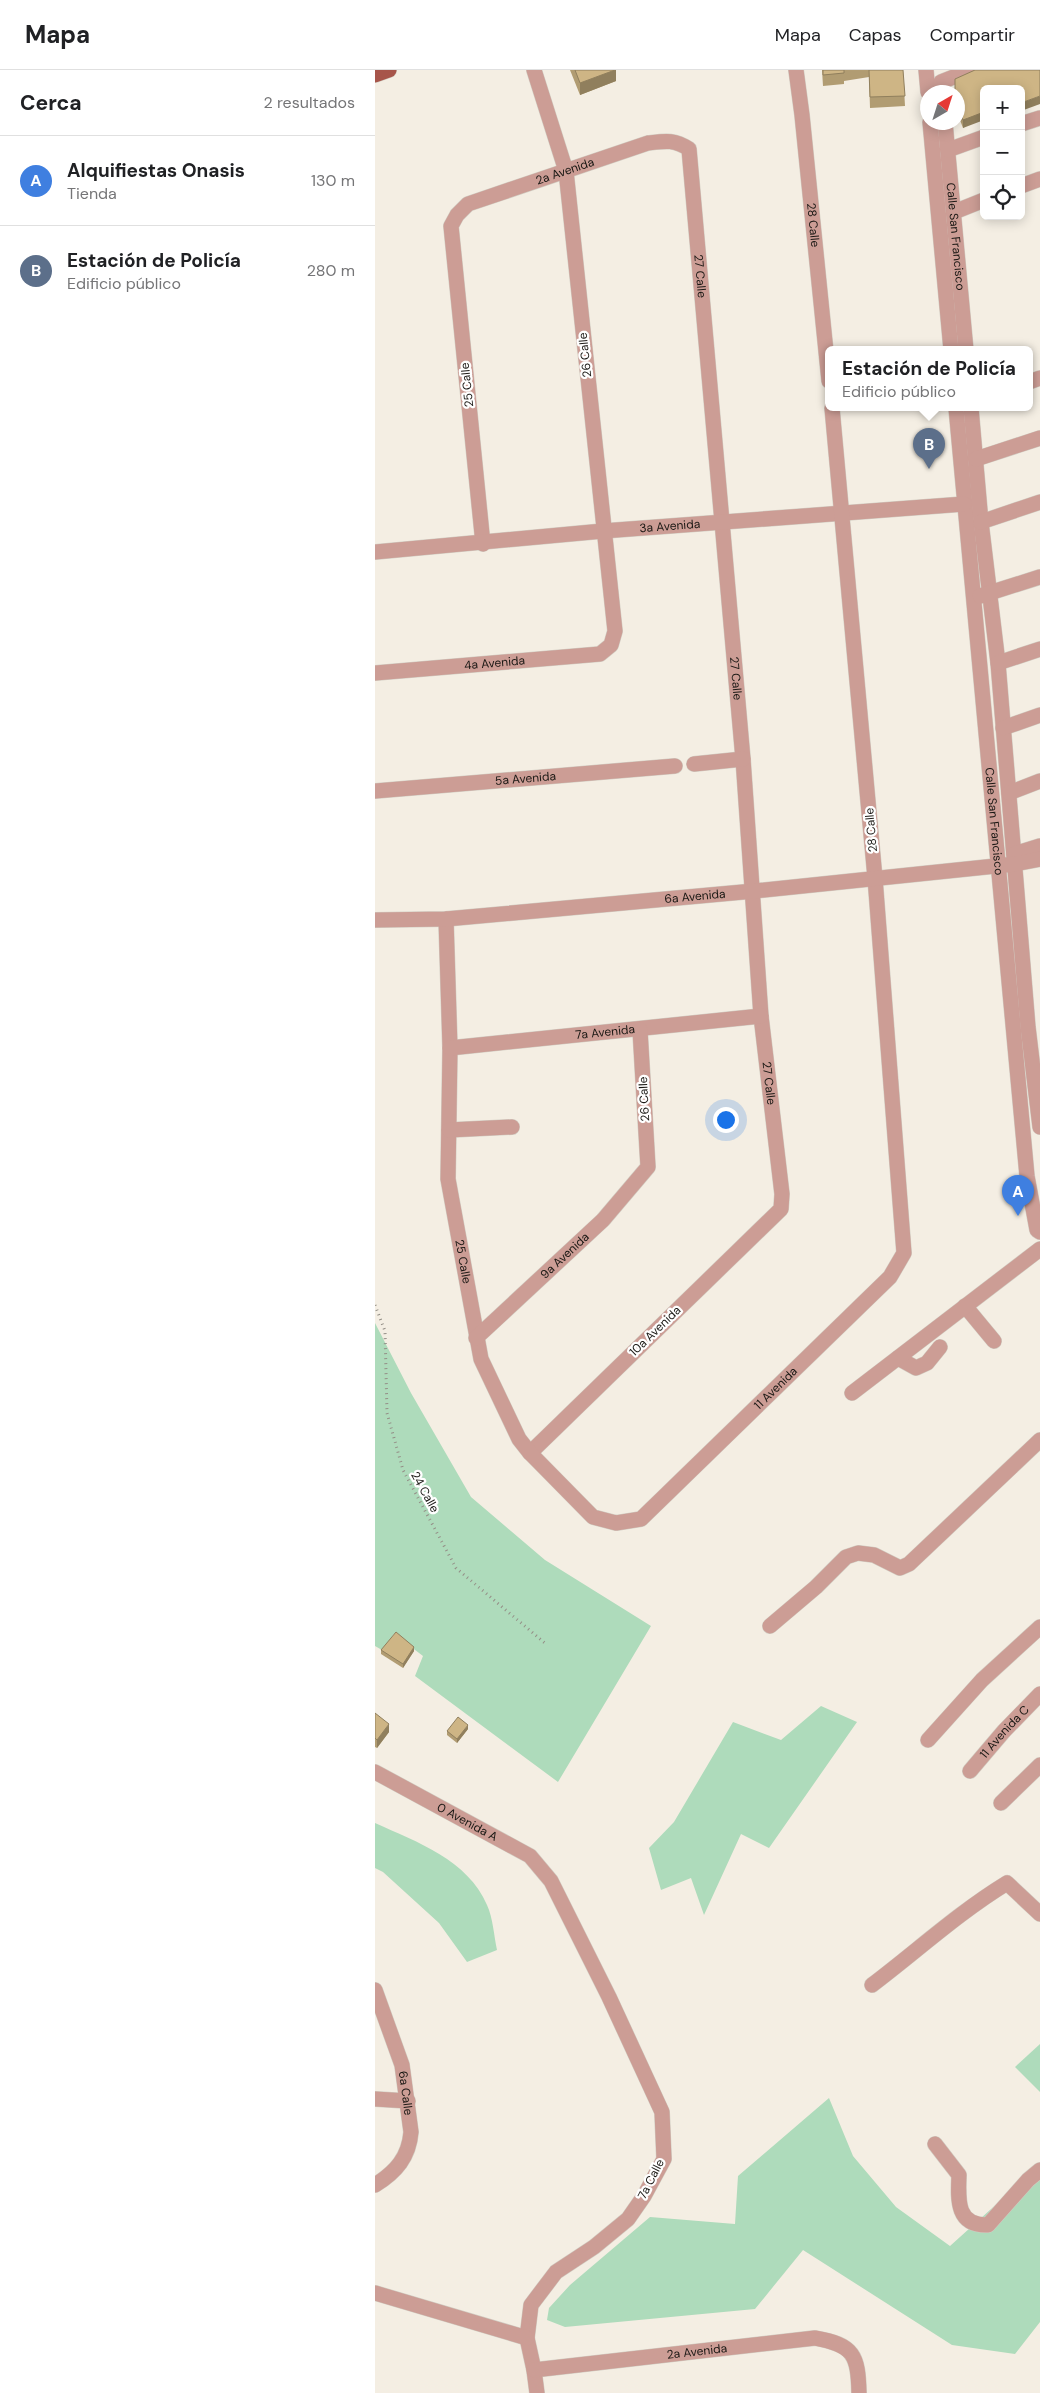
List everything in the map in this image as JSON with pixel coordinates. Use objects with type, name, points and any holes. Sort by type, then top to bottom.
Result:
[{"type":"main road","points":[[375,75],[389,70]]},
{"type":"street","name":"26 Calle","points":[[534,70],[566,171],[615,631],[611,645]]},
{"type":"street","name":"28 Calle","points":[[796,70],[826,346]]},
{"type":"street","points":[[926,70],[927,85]]},
{"type":"street","points":[[941,82],[971,70]]},
{"type":"street","points":[[1025,123],[1040,118]]},
{"type":"street","name":"Calle San Francisco","points":[[931,130],[951,346]]},
{"type":"street","name":"Calle San Francisco","points":[[946,130],[955,212],[966,346]]},
{"type":"street","points":[[948,150],[980,138]]},
{"type":"street","name":"2a Avenida","points":[[451,226],[457,215],[468,204],[648,143],[672,140],[689,149]]},
{"type":"street","name":"27 Calle","points":[[689,149],[743,759],[761,1016],[782,1194],[781,1209]]},
{"type":"street","points":[[1025,185],[1040,179]]},
{"type":"street","points":[[955,212],[980,202]]},
{"type":"street","name":"25 Calle","points":[[451,226],[483,544]]},
{"type":"street","name":"28 Calle","points":[[832,411],[875,878],[904,1252]]},
{"type":"street","name":"Calle San Francisco","points":[[956,411],[989,744],[997,864],[1027,1176],[1037,1230],[1040,1232]]},
{"type":"street","name":"Calle San Francisco","points":[[971,411],[981,522],[998,664],[1028,1027],[1040,1127]]},
{"type":"street","points":[[976,458],[1040,438]]},
{"type":"street","points":[[981,522],[1040,502]]},
{"type":"street","name":"3a Avenida","points":[[375,552],[964,504]]},
{"type":"street","points":[[974,597],[1040,577]]},
{"type":"street","name":"4a Avenida","points":[[375,673],[600,654],[611,645]]},
{"type":"street","points":[[998,664],[1040,649]]},
{"type":"street","points":[[1003,728],[1040,716]]},
{"type":"street","points":[[694,764],[743,759]]},
{"type":"street","name":"5a Avenida","points":[[375,791],[675,766]]},
{"type":"street","points":[[1009,792],[1040,781]]},
{"type":"street","points":[[1015,859],[1040,846]]},
{"type":"street","points":[[1015,859],[1040,859]]},
{"type":"street","name":"6a Avenida","points":[[375,920],[446,919],[753,891],[997,864],[1015,859]]},
{"type":"street","name":"25 Calle","points":[[446,919],[450,1048],[449,1179],[481,1359],[519,1440],[593,1517],[615,1524],[641,1519]]},
{"type":"street","name":"7a Avenida","points":[[450,1048],[640,1030],[761,1016]]},
{"type":"street","name":"26 Calle","points":[[640,1030],[648,1167]]},
{"type":"street","points":[[449,1130],[512,1127]]},
{"type":"street","name":"9a Avenida","points":[[476,1338],[603,1220],[648,1167]]},
{"type":"street","name":"10a Avenida","points":[[530,1453],[781,1209]]},
{"type":"street","points":[[852,1393],[1040,1249]]},
{"type":"street","name":"11 Avenida","points":[[641,1519],[890,1277],[904,1252]]},
{"type":"street","points":[[965,1306],[994,1341]]},
{"type":"street","points":[[898,1358],[916,1368],[927,1363],[940,1347]]},
{"type":"street","points":[[770,1626],[816,1587],[846,1557],[858,1553],[874,1555],[900,1568],[909,1564],[1040,1440]]},
{"type":"street","points":[[928,1740],[982,1680],[1040,1627]]},
{"type":"street","name":"11 Avenida C","points":[[970,1771],[1003,1731],[1040,1694]]},
{"type":"street","points":[[1001,1803],[1040,1765]]},
{"type":"street","name":"0 Avenida A","points":[[375,1772],[530,1856],[551,1881]]},
{"type":"street","name":"7a Calle","points":[[537,2393],[535,2370],[527,2338],[531,2305],[556,2272],[594,2247],[628,2219],[644,2196],[664,2159],[662,2112],[613,2005],[551,1881]]},
{"type":"street","points":[[872,1985],[908,1958],[944,1926],[1007,1883],[1040,1914]]},
{"type":"street","name":"6a Calle","points":[[375,1990],[402,2065],[411,2132],[408,2151],[393,2173],[375,2185]]},
{"type":"street","points":[[375,2099],[408,2101]]},
{"type":"street","points":[[935,2144],[959,2175],[958,2198],[962,2212],[969,2222],[978,2225],[988,2225],[1028,2180],[1040,2170]]},
{"type":"street","points":[[375,2293],[527,2338]]},
{"type":"street","name":"2a Avenida","points":[[535,2370],[815,2338],[838,2342],[854,2357],[859,2370],[859,2393]]},
{"type":"path","name":"24 Calle","points":[[375,1305],[385,1331],[387,1413],[403,1470],[456,1568],[546,1644]]},
{"type":"green space","points":[[375,1323],[411,1393],[471,1497],[545,1560],[651,1626],[558,1782],[415,1676],[423,1656],[394,1634],[382,1650],[375,1646]]},
{"type":"green space","points":[[821,1706],[857,1722],[769,1848],[741,1834],[704,1915],[691,1878],[661,1890],[649,1848],[674,1822],[733,1722],[781,1740]]},
{"type":"green space","points":[[375,1823],[440,1854],[467,1876],[478,1889],[487,1905],[497,1950],[467,1962],[439,1923],[383,1872],[375,1868]]},
{"type":"green space","points":[[1040,2044],[1040,2092],[1015,2067]]},
{"type":"green space","points":[[829,2098],[853,2156],[896,2207],[950,2246],[1040,2165],[1040,2322],[1015,2354],[952,2345],[803,2250],[755,2309],[565,2327],[547,2320],[549,2308],[570,2285],[650,2217],[735,2224],[738,2176]]},
{"type":"building","points":[[575,70],[615,70],[580,83]]},
{"type":"building","points":[[823,70],[844,70],[844,73],[823,75]]},
{"type":"building","points":[[869,70],[903,70],[905,96],[870,97]]},
{"type":"building","points":[[975,70],[1040,70],[1040,96],[1025,102],[1025,85],[980,85],[980,114],[965,119],[965,85],[955,85],[955,79]]},
{"type":"building","points":[[396,1632],[414,1647],[403,1664],[381,1650]]},
{"type":"building","points":[[375,1713],[389,1724],[377,1740],[375,1738]]},
{"type":"building","points":[[458,1717],[468,1725],[457,1739],[447,1731]]},
{"type":"place","name":"Estación de Policía","points":[[929,469]]},
{"type":"place","name":"Alquifiestas Onasis","points":[[1018,1216]]}]
